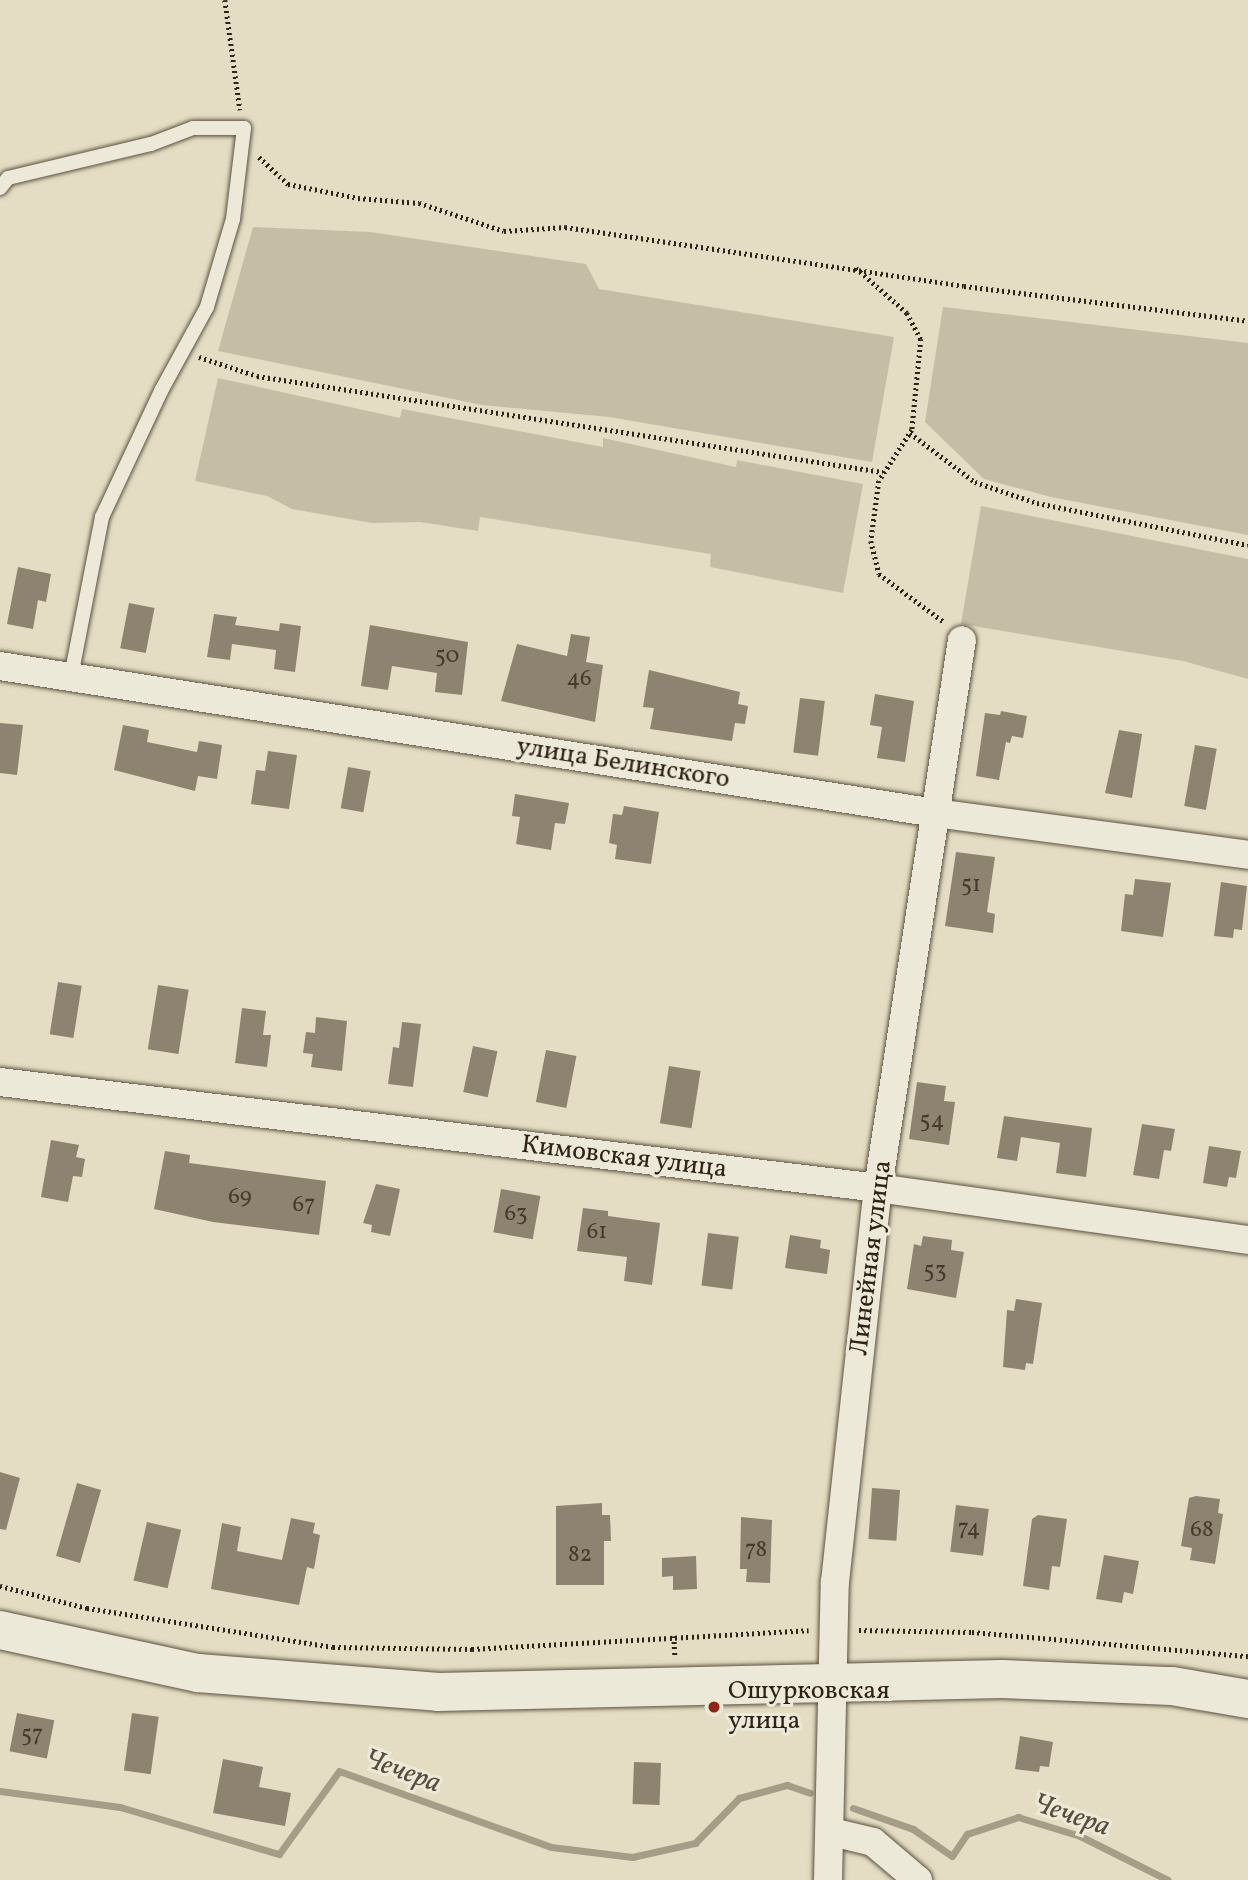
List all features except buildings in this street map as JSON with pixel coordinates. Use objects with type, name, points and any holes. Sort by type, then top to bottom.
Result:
[{"type":"street","name":"Линейная улица","points":[[828,1880],[832,1832],[834,1629],[878,1188],[962,640]]},
{"type":"street","name":"улица Белинского","points":[[0,666],[935,813],[1248,855]]},
{"type":"street","name":"Кимовская улица","points":[[0,1082],[878,1188],[1248,1240]]},
{"type":"street","points":[[0,1630],[198,1673],[438,1692],[1093,1680],[1172,1686],[1248,1699]]},
{"type":"street","points":[[832,1832],[873,1842],[918,1880]]},
{"type":"lane","points":[[0,188],[8,178],[151,144],[193,128],[244,128],[233,219],[207,307],[187,351],[161,391],[102,517],[71,677]]},
{"type":"path","points":[[225,0],[244,128],[262,162],[289,184],[358,198],[419,203],[504,231],[565,228],[856,268],[964,286],[1248,321]]},
{"type":"path","points":[[856,268],[907,313],[921,339],[910,433],[883,472],[871,541],[878,574],[962,640]]},
{"type":"path","points":[[187,351],[257,376],[883,472]]},
{"type":"path","points":[[910,433],[975,482],[1037,503],[1248,545]]},
{"type":"path","points":[[0,1586],[87,1608],[333,1647],[472,1649],[834,1629],[972,1632],[1248,1656]]},
{"type":"shaded area","points":[[253,227],[370,232],[586,264],[599,289],[894,337],[872,462],[609,417],[482,405],[218,351]]},
{"type":"shaded area","points":[[943,307],[1248,343],[1248,535],[1051,497],[984,479],[925,422]]},
{"type":"shaded area","points":[[218,378],[400,418],[402,409],[603,447],[603,438],[736,467],[737,460],[863,484],[843,593],[710,567],[711,554],[480,517],[478,531],[420,522],[372,523],[292,509],[267,496],[195,481]]},
{"type":"shaded area","points":[[981,506],[1248,559],[1248,679],[1183,661],[961,624]]},
{"type":"waterway","name":"Чечера","points":[[0,1791],[120,1807],[279,1854],[339,1771],[551,1847],[632,1857],[695,1843],[739,1798],[787,1785],[810,1793]]},
{"type":"waterway","name":"Чечера","points":[[853,1808],[913,1829],[952,1856],[967,1834],[1018,1817],[1080,1836],[1168,1880]]},
{"type":"place","name":"Ошурковская улица","points":[[714,1707]]}]
